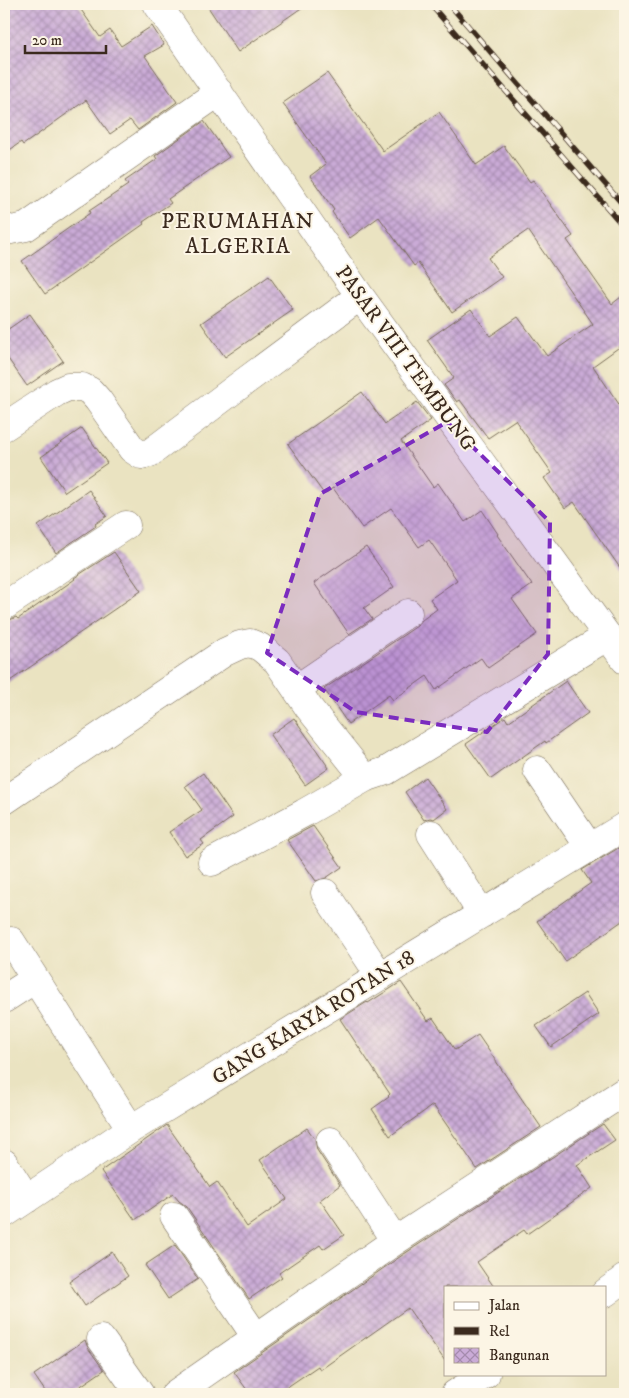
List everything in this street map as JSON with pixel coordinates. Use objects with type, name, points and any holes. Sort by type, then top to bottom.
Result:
[{"type":"street","name":"PASAR VIII TEMBUNG","points":[[157,4],[360,296],[625,660]]},
{"type":"street","points":[[4,227],[11,230],[26,227],[219,92]]},
{"type":"street","points":[[4,427],[57,392],[68,387],[82,388],[90,391],[98,400],[132,449],[141,455],[150,453],[360,296]]},
{"type":"street","points":[[4,606],[126,525]]},
{"type":"street","points":[[296,689],[408,614]]},
{"type":"street","points":[[212,862],[365,778],[386,771],[608,636]]},
{"type":"street","points":[[4,801],[200,668],[225,652],[240,645],[250,643],[260,647],[277,661],[316,718],[365,778]]},
{"type":"street","points":[[537,770],[590,848]]},
{"type":"street","name":"GANG KARYA ROTAN 18","points":[[4,1214],[131,1129],[625,826]]},
{"type":"street","points":[[431,834],[482,914]]},
{"type":"street","points":[[324,893],[380,976]]},
{"type":"street","points":[[11,941],[131,1129]]},
{"type":"street","points":[[4,999],[35,979]]},
{"type":"street","points":[[175,1394],[395,1241],[625,1090]]},
{"type":"street","points":[[330,1142],[395,1241]]},
{"type":"street","points":[[4,1163],[27,1199]]},
{"type":"street","points":[[174,1216],[256,1337]]},
{"type":"street","points":[[606,1292],[625,1278]]},
{"type":"street","points":[[101,1339],[140,1394]]},
{"type":"street","points":[[455,1394],[483,1376]]},
{"type":"highlighted area","points":[[447,422],[550,522],[548,654],[487,732],[356,712],[267,653],[320,494]]},
{"type":"building","points":[[4,4],[77,4],[100,37],[110,30],[121,46],[152,26],[164,45],[145,56],[177,102],[138,130],[130,120],[110,134],[86,100],[23,145],[21,142],[4,154]]},
{"type":"building","points":[[206,4],[307,4],[238,52]]},
{"type":"building","points":[[327,73],[383,151],[439,112],[476,165],[504,146],[530,182],[533,180],[573,236],[567,240],[612,304],[625,294],[625,343],[593,366],[625,413],[625,575],[574,502],[565,508],[544,478],[552,473],[515,420],[488,438],[460,400],[457,402],[444,385],[454,378],[427,340],[471,309],[490,336],[518,317],[547,356],[593,324],[528,230],[488,258],[502,277],[452,312],[418,263],[414,266],[379,217],[350,238],[332,212],[334,210],[310,176],[326,164],[283,103]]},
{"type":"building","points":[[204,121],[229,157],[168,199],[171,203],[143,222],[144,224],[45,294],[22,261],[90,213],[89,211],[128,185],[125,181],[157,159],[155,156]]},
{"type":"building","points":[[269,276],[293,310],[225,357],[201,323]]},
{"type":"building","points":[[30,314],[63,361],[27,386],[4,353],[4,332]]},
{"type":"building","points":[[362,392],[385,424],[417,402],[431,420],[401,441],[433,487],[438,483],[465,522],[482,510],[532,585],[512,599],[537,634],[488,668],[481,658],[436,690],[427,676],[393,700],[389,695],[348,724],[324,689],[417,626],[437,609],[430,599],[457,580],[429,540],[419,547],[391,508],[362,528],[333,488],[324,494],[288,444]]},
{"type":"building","points":[[82,428],[107,463],[65,492],[41,457]]},
{"type":"building","points":[[89,490],[107,516],[95,524],[96,526],[56,553],[38,526]]},
{"type":"building","points":[[366,547],[394,587],[364,608],[372,619],[349,634],[314,583]]},
{"type":"building","points":[[114,552],[141,591],[4,685],[4,621],[16,617],[18,619],[74,578]]},
{"type":"building","points":[[566,681],[588,713],[491,779],[466,744],[505,717],[508,722]]},
{"type":"building","points":[[294,718],[329,768],[305,785],[270,735]]},
{"type":"building","points":[[203,773],[233,817],[201,840],[204,844],[185,856],[169,832],[202,810],[185,786]]},
{"type":"building","points":[[425,777],[447,809],[434,819],[424,820],[405,792]]},
{"type":"building","points":[[313,826],[342,867],[326,878],[316,881],[287,840]]},
{"type":"building","points":[[625,844],[625,919],[565,961],[537,921],[591,883],[582,870]]},
{"type":"building","points":[[401,982],[428,1021],[433,1018],[455,1050],[478,1035],[541,1127],[477,1169],[433,1105],[390,1136],[372,1109],[389,1097],[390,1094],[340,1019]]},
{"type":"building","points":[[585,993],[599,1014],[551,1047],[536,1026]]},
{"type":"building","points":[[603,1124],[615,1140],[577,1165],[592,1188],[527,1234],[524,1230],[477,1262],[493,1286],[444,1286],[444,1360],[408,1308],[320,1370],[318,1366],[277,1394],[250,1394],[234,1372],[404,1254]]},
{"type":"building","points":[[167,1125],[210,1187],[217,1182],[247,1227],[287,1199],[260,1160],[307,1128],[315,1139],[317,1150],[340,1185],[320,1200],[344,1235],[323,1249],[320,1245],[279,1273],[282,1277],[249,1299],[187,1207],[173,1194],[135,1220],[101,1171]]},
{"type":"building","points":[[175,1245],[198,1279],[168,1299],[145,1265]]},
{"type":"building","points":[[112,1252],[128,1276],[85,1306],[69,1282]]},
{"type":"building","points":[[85,1340],[88,1348],[104,1370],[69,1394],[47,1394],[34,1375]]},
{"type":"railway","points":[[430,4],[625,228]]},
{"type":"railway","points":[[449,4],[625,207]]},
{"type":"district","name":"PERUMAHAN ALGERIA","points":[[238,232]]}]
